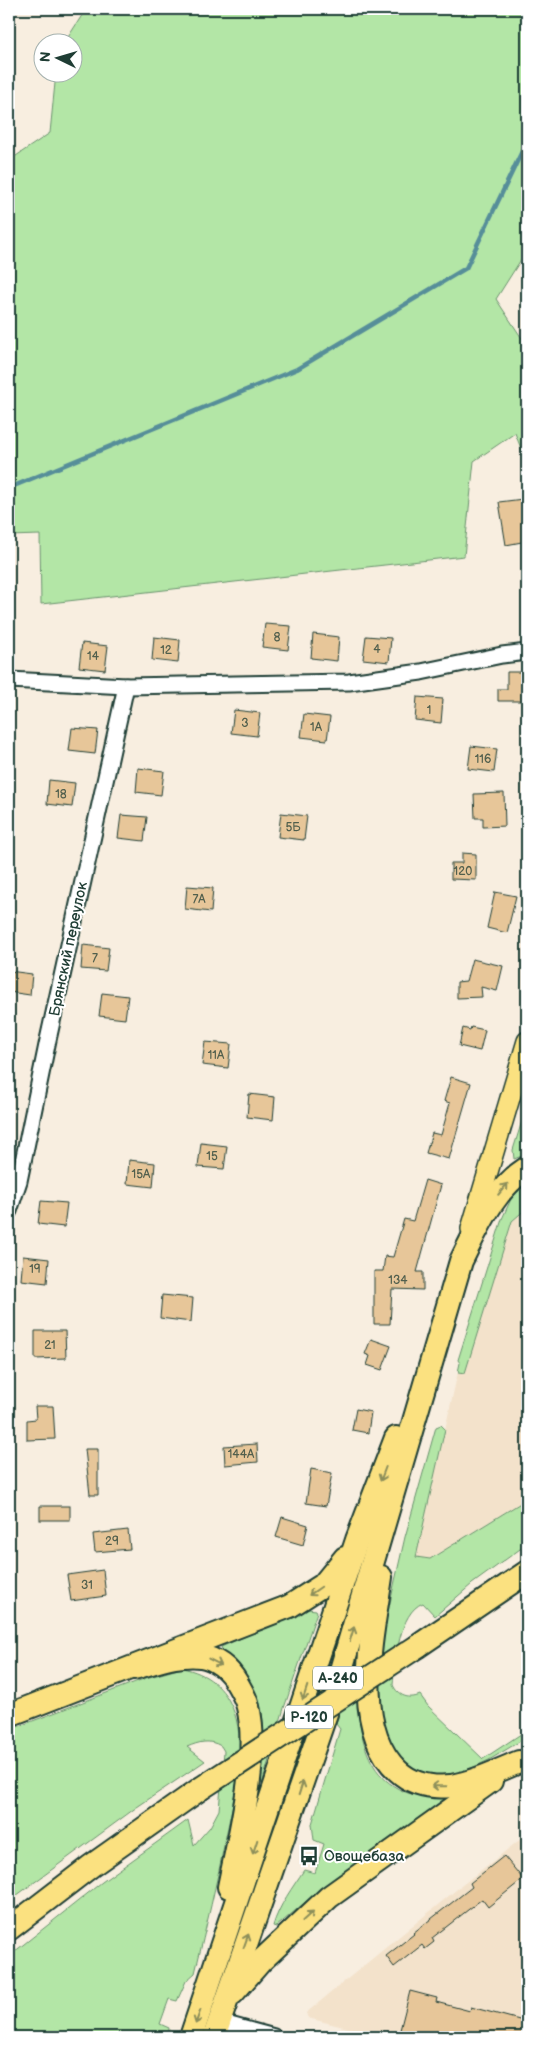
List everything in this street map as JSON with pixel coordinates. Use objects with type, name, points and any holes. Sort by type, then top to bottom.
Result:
[{"type":"highway","points":[[461,1261],[494,1201],[504,1187],[527,1168]]},
{"type":"highway","name":"А-240","points":[[216,2030],[338,1680],[394,1495],[444,1314],[461,1261]]},
{"type":"highway","name":"А-240","points":[[191,2037],[357,1540],[444,1314]]},
{"type":"highway","points":[[394,1495],[374,1621],[369,1669],[372,1722],[380,1747],[390,1762],[403,1775],[421,1784],[435,1786],[464,1783],[483,1778],[523,1759]]},
{"type":"highway","points":[[9,1715],[258,1619],[310,1595],[332,1576],[357,1540]]},
{"type":"highway","name":"Р-120","points":[[9,1929],[98,1860],[200,1789],[527,1572]]},
{"type":"highway","points":[[134,1668],[179,1656],[201,1656],[212,1659],[230,1671],[248,1705],[252,1741],[250,1766],[235,1858],[210,1983]]},
{"type":"highway","points":[[226,2001],[261,1961],[329,1897],[523,1759]]},
{"type":"main road","name":"А-240","points":[[461,1261],[527,1041]]},
{"type":"street","points":[[9,680],[126,686],[349,682],[421,672],[502,655],[527,652]]},
{"type":"street","name":"Брянский переулок","points":[[9,1211],[19,1181],[126,686]]},
{"type":"street","points":[[216,2030],[274,2037]]},
{"type":"shaded area","points":[[527,1208],[527,1499],[430,1559],[416,1557],[458,1372],[465,1373],[512,1221]]},
{"type":"shaded area","points":[[527,1834],[527,2037],[383,2037],[308,2018],[306,2013]]},
{"type":"green space","points":[[86,9],[527,9],[527,250],[496,299],[527,346],[527,464],[515,433],[474,461],[464,556],[41,604],[40,535],[9,536],[9,198],[13,158],[50,133],[55,82],[82,82],[82,32],[71,32]]},
{"type":"green space","points":[[527,1105],[527,1154],[514,1159],[513,1150]]},
{"type":"green space","points":[[527,1182],[527,1208],[512,1221],[465,1373],[458,1372],[460,1363],[458,1360],[502,1219],[511,1199]]},
{"type":"green space","points":[[441,1425],[445,1429],[416,1557],[430,1559],[527,1499],[527,1544],[472,1584],[435,1616],[423,1603],[415,1608],[408,1616],[403,1627],[397,1651],[393,1685],[404,1696],[420,1695],[428,1706],[483,1759],[527,1730],[527,1737],[489,1760],[465,1771],[443,1776],[432,1776],[415,1772],[395,1754],[379,1714],[380,1663],[385,1625],[405,1537],[436,1427]]},
{"type":"green space","points":[[308,1609],[316,1610],[317,1612],[284,1708],[262,1784],[260,1779],[264,1731],[261,1708],[252,1686],[221,1647]]},
{"type":"green space","points":[[360,1655],[359,1714],[367,1753],[376,1770],[390,1783],[408,1793],[422,1796],[446,1797],[446,1799],[323,1887],[276,1927],[273,1926],[279,1911],[304,1870],[315,1873],[324,1844],[314,1840],[312,1824],[340,1729],[336,1724],[356,1656]]},
{"type":"green space","points":[[182,1668],[199,1673],[214,1682],[226,1695],[238,1726],[239,1757],[232,1806],[195,1973],[186,1981],[177,2001],[169,1999],[160,2024],[169,2028],[168,2037],[9,2037],[9,1956],[102,1882],[188,1820],[194,1845],[210,1827],[219,1810],[224,1751],[221,1746],[208,1742],[187,1747],[205,1761],[137,1807],[9,1901],[9,1730],[146,1678]]},
{"type":"building","points":[[523,499],[527,541],[506,545],[499,502]]},
{"type":"building","points":[[265,624],[291,626],[288,650],[262,647]]},
{"type":"building","points":[[313,634],[339,637],[337,661],[311,658]]},
{"type":"building","points":[[366,636],[391,638],[389,662],[363,659]]},
{"type":"building","points":[[154,637],[180,640],[178,663],[152,660]]},
{"type":"building","points":[[82,643],[108,646],[105,670],[79,667]]},
{"type":"building","points":[[507,672],[523,672],[524,701],[498,701],[498,689],[507,689]]},
{"type":"building","points":[[417,697],[443,699],[441,723],[415,720]]},
{"type":"building","points":[[234,710],[260,713],[257,736],[231,733]]},
{"type":"building","points":[[304,714],[330,717],[327,740],[301,737]]},
{"type":"building","points":[[72,728],[98,730],[95,754],[69,751]]},
{"type":"building","points":[[471,746],[497,749],[494,772],[468,769]]},
{"type":"building","points":[[138,768],[164,771],[161,795],[136,792]]},
{"type":"building","points":[[49,780],[75,783],[72,807],[47,804]]},
{"type":"building","points":[[504,793],[505,826],[483,827],[483,818],[475,818],[474,794]]},
{"type":"building","points":[[281,813],[307,816],[304,840],[278,837]]},
{"type":"building","points":[[121,815],[147,817],[144,841],[118,838]]},
{"type":"building","points":[[462,853],[476,854],[476,880],[451,879],[451,863],[462,863]]},
{"type":"building","points":[[187,886],[213,888],[211,912],[185,909]]},
{"type":"building","points":[[495,892],[516,896],[507,933],[487,928]]},
{"type":"building","points":[[83,945],[109,948],[106,971],[81,969]]},
{"type":"building","points":[[472,959],[503,966],[497,991],[481,987],[482,997],[457,998],[457,982],[466,981]]},
{"type":"building","points":[[9,971],[32,974],[30,995],[9,992]]},
{"type":"building","points":[[102,993],[128,996],[125,1019],[99,1016]]},
{"type":"building","points":[[471,1027],[485,1030],[480,1051],[459,1046],[463,1028],[470,1030]]},
{"type":"building","points":[[205,1042],[231,1044],[228,1068],[202,1065]]},
{"type":"building","points":[[451,1077],[471,1083],[449,1159],[426,1153],[432,1133],[441,1135],[450,1103],[444,1101]]},
{"type":"building","points":[[249,1094],[275,1097],[273,1120],[247,1117]]},
{"type":"building","points":[[201,1143],[227,1146],[224,1169],[198,1167]]},
{"type":"building","points":[[129,1160],[155,1163],[153,1187],[127,1184]]},
{"type":"building","points":[[425,1180],[441,1185],[417,1272],[423,1272],[423,1290],[392,1289],[390,1324],[374,1324],[374,1271],[383,1271],[385,1256],[393,1257],[404,1219],[413,1221]]},
{"type":"building","points":[[41,1201],[67,1203],[64,1227],[38,1224]]},
{"type":"building","points":[[23,1256],[49,1259],[47,1283],[21,1280]]},
{"type":"building","points":[[162,1295],[193,1298],[191,1322],[160,1318]]},
{"type":"building","points":[[35,1331],[65,1331],[66,1358],[35,1359]]},
{"type":"building","points":[[371,1339],[391,1346],[382,1370],[367,1365],[370,1356],[365,1354]]},
{"type":"building","points":[[35,1406],[53,1406],[55,1439],[27,1440],[27,1420],[36,1419]]},
{"type":"building","points":[[356,1409],[371,1412],[368,1433],[352,1430]]},
{"type":"building","points":[[257,1444],[258,1462],[225,1465],[224,1446]]},
{"type":"building","points":[[85,1449],[98,1449],[98,1495],[90,1495]]},
{"type":"building","points":[[311,1469],[332,1473],[326,1506],[306,1503]]},
{"type":"building","points":[[40,1506],[70,1506],[70,1520],[40,1520]]},
{"type":"building","points":[[282,1517],[308,1525],[303,1545],[276,1537]]},
{"type":"building","points":[[128,1530],[130,1549],[95,1552],[93,1534]]},
{"type":"building","points":[[103,1570],[106,1596],[71,1601],[67,1575]]},
{"type":"building","points":[[504,1856],[523,1879],[488,1907],[482,1899],[432,1938],[434,1942],[425,1949],[422,1945],[394,1967],[386,1956],[472,1887],[470,1883]]},
{"type":"building","points":[[410,1991],[437,1998],[436,2002],[470,2011],[471,2007],[527,2022],[527,2037],[414,2037],[399,2034]]},
{"type":"waterway","points":[[9,488],[297,369],[466,268],[527,141]]},
{"type":"place","name":"Овощебаза","points":[[309,1856]]}]
